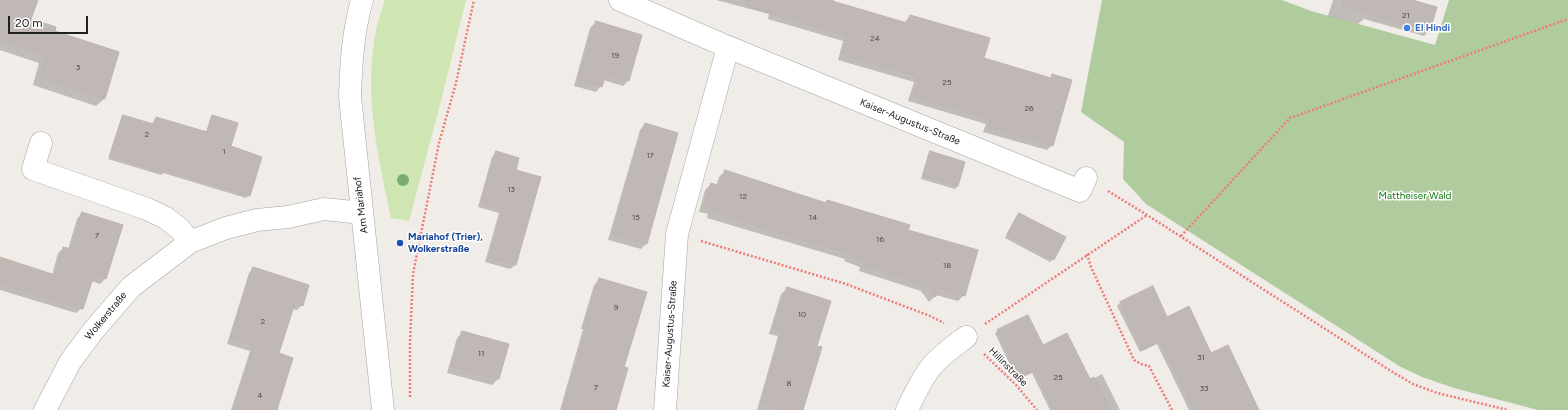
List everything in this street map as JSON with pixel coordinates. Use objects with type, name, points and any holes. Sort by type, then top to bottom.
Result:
[{"type":"street","name":"Am Mariahof","points":[[362,0],[355,25],[352,45],[350,97],[382,410]]},
{"type":"street","name":"Kaiser-Augustus-Straße","points":[[620,0],[728,47],[1080,191],[1086,178]]},
{"type":"street","name":"Kaiser-Augustus-Straße","points":[[665,410],[677,234],[728,47]]},
{"type":"street","points":[[41,143],[32,169],[148,209],[166,218],[180,229],[190,242]]},
{"type":"street","name":"Wolkerstraße","points":[[45,410],[70,362],[102,320],[131,287],[190,242],[226,228],[257,220],[324,209],[362,213]]},
{"type":"street","points":[[907,410],[920,383],[932,366],[948,350],[966,337]]},
{"type":"path","points":[[410,397],[410,342],[413,274],[439,143],[456,83],[474,0]]},
{"type":"path","points":[[1181,236],[1290,118],[1568,19]]},
{"type":"path","points":[[1086,178],[1181,236],[1413,384],[1438,393],[1508,410]]},
{"type":"path","points":[[677,234],[846,284],[930,316],[966,337],[1147,215]]},
{"type":"path","points":[[1087,254],[1134,360],[1149,366],[1172,410]]},
{"type":"path","name":"Hillinstraße","points":[[966,337],[1016,385],[1038,410]]},
{"type":"green space","points":[[385,0],[466,0],[409,221],[391,218],[375,137],[372,109],[372,54],[377,27]]},
{"type":"green space","name":"Mattheiser Wald","points":[[1102,0],[1282,0],[1311,11],[1435,45],[1449,0],[1568,0],[1568,410],[1538,410],[1454,388],[1422,377],[1399,366],[1146,204],[1123,179],[1124,142],[1081,112]]},
{"type":"building","points":[[0,0],[38,0],[31,19],[56,27],[55,31],[119,52],[105,99],[40,77],[46,55],[0,40]]},
{"type":"building","points":[[747,0],[829,0],[907,23],[910,15],[990,38],[984,58],[1051,78],[1052,74],[1072,80],[1053,146],[988,126],[990,119],[913,96],[919,77],[842,54],[848,36],[746,6]]},
{"type":"building","points":[[1343,0],[1412,0],[1437,7],[1430,31],[1342,6]]},
{"type":"building","points":[[596,21],[642,35],[629,81],[606,74],[602,87],[579,80]]},
{"type":"building","points":[[123,115],[153,124],[156,117],[207,132],[212,115],[238,123],[231,146],[262,157],[250,196],[165,170],[164,173],[110,156]]},
{"type":"building","points":[[645,123],[678,133],[647,244],[613,235]]},
{"type":"building","points":[[496,151],[519,158],[516,170],[541,177],[516,265],[489,258],[503,209],[482,203]]},
{"type":"building","points":[[930,151],[965,162],[958,186],[923,176]]},
{"type":"building","points":[[725,170],[826,203],[827,200],[910,225],[908,230],[978,250],[965,296],[942,289],[935,297],[927,286],[864,265],[865,261],[850,254],[712,212],[713,208],[705,206],[711,183],[720,186]]},
{"type":"building","points":[[82,212],[123,225],[106,279],[94,275],[83,309],[0,283],[0,257],[55,275],[63,247],[71,249]]},
{"type":"building","points":[[1019,213],[1066,237],[1054,260],[1007,235]]},
{"type":"building","points":[[253,267],[309,285],[303,306],[295,303],[279,353],[293,358],[277,410],[234,410],[254,346],[231,339]]},
{"type":"building","points":[[599,278],[647,292],[624,367],[628,368],[616,410],[563,410],[588,324],[586,323]]},
{"type":"building","points":[[1153,286],[1167,317],[1189,306],[1211,353],[1228,345],[1259,410],[1194,410],[1160,341],[1143,350],[1120,302]]},
{"type":"building","points":[[787,287],[831,301],[817,346],[822,347],[803,410],[781,410],[761,404],[782,331],[774,329]]},
{"type":"building","points":[[1028,315],[1043,345],[1067,333],[1090,379],[1094,377],[1111,410],[1054,410],[1035,370],[1021,377],[997,330]]},
{"type":"building","points":[[462,331],[509,344],[499,379],[452,367]]},
{"type":"place","name":"El Hindi","points":[[1407,28]]},
{"type":"place","name":"Mariahof (Trier), Wolkerstraße","points":[[400,243]]}]
